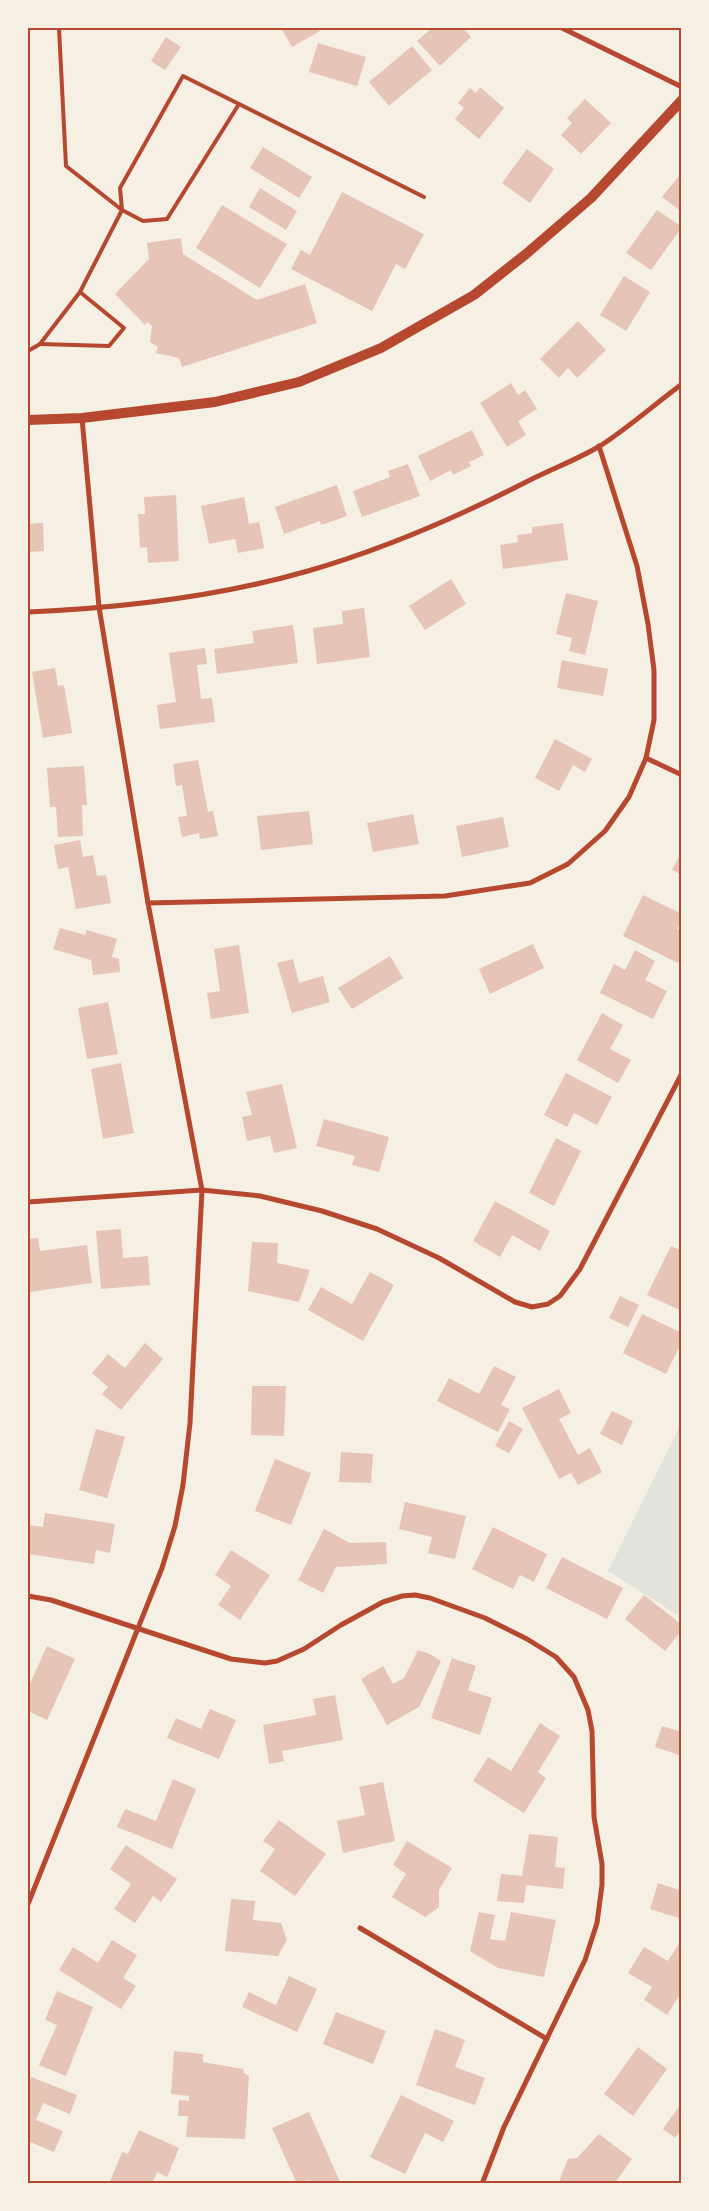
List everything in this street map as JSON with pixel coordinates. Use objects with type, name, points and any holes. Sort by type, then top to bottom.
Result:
[{"type":"main road","points":[[28,420],[82,418],[214,402],[298,382],[381,348],[474,295],[526,254],[591,198],[682,100]]},
{"type":"street","points":[[562,28],[682,86]]},
{"type":"street","points":[[28,612],[149,602],[245,586],[308,571],[360,554],[413,534],[494,498],[599,446],[682,384]]},
{"type":"street","points":[[28,1904],[139,1628],[162,1568],[175,1526],[183,1485],[190,1423],[202,1190],[148,903],[99,607],[82,418]]},
{"type":"street","points":[[148,903],[444,896],[530,883],[568,864],[605,831],[629,796],[646,758],[654,720],[654,670],[637,566],[599,446]]},
{"type":"street","points":[[646,758],[682,775]]},
{"type":"street","points":[[28,1202],[202,1190],[260,1196],[322,1210],[377,1229],[439,1258],[515,1302],[532,1307],[548,1304],[566,1290],[585,1262],[682,1074]]},
{"type":"street","points":[[28,1596],[51,1600],[231,1659],[265,1663],[278,1661],[297,1653],[383,1602],[402,1596],[430,1598],[485,1618],[527,1639],[556,1657],[574,1677],[582,1692],[592,1731],[594,1817],[602,1864],[602,1885],[597,1923],[586,1960],[504,2127],[482,2184]]},
{"type":"street","points":[[360,1928],[547,2039]]},
{"type":"lane","points":[[59,28],[66,166],[122,210],[143,221],[167,219],[238,104]]},
{"type":"lane","points":[[28,351],[40,344],[80,292],[122,210],[120,188],[183,76],[424,196]]},
{"type":"lane","points":[[40,344],[109,346],[124,328],[80,292]]},
{"type":"shaded area","points":[[681,1424],[682,1617],[608,1571]]},
{"type":"building","points":[[281,28],[318,28],[320,31],[292,47]]},
{"type":"building","points":[[432,28],[440,30],[443,28],[463,28],[471,37],[440,66],[417,41]]},
{"type":"building","points":[[166,37],[181,47],[165,70],[151,61]]},
{"type":"building","points":[[318,43],[366,57],[357,86],[309,72]]},
{"type":"building","points":[[412,46],[432,70],[389,106],[369,82]]},
{"type":"building","points":[[480,87],[504,108],[479,139],[455,119],[464,108],[458,103],[470,88],[476,93]]},
{"type":"building","points":[[585,99],[611,123],[581,154],[561,135],[572,123],[567,118]]},
{"type":"building","points":[[263,147],[312,177],[299,198],[250,168]]},
{"type":"building","points":[[527,149],[554,169],[530,203],[502,183]]},
{"type":"building","points":[[682,172],[682,212],[662,197]]},
{"type":"building","points":[[260,188],[297,211],[286,230],[249,207]]},
{"type":"building","points":[[342,192],[424,234],[405,269],[396,264],[372,311],[291,269],[301,250],[310,255]]},
{"type":"building","points":[[222,205],[287,244],[260,288],[196,248]]},
{"type":"building","points":[[657,210],[682,227],[651,270],[626,253]]},
{"type":"building","points":[[181,238],[183,254],[257,300],[305,284],[317,323],[182,367],[179,358],[156,353],[158,347],[150,342],[152,326],[147,322],[145,325],[115,294],[149,259],[147,243]]},
{"type":"building","points":[[624,276],[650,292],[626,331],[600,315]]},
{"type":"building","points":[[578,321],[606,350],[577,378],[568,368],[559,378],[540,359]]},
{"type":"building","points":[[511,383],[518,395],[525,390],[537,409],[518,421],[526,435],[507,447],[480,403]]},
{"type":"building","points":[[472,430],[484,455],[469,462],[471,466],[453,475],[451,470],[430,481],[418,456]]},
{"type":"building","points":[[408,464],[420,496],[362,517],[353,491],[390,477],[388,471]]},
{"type":"building","points":[[337,485],[347,516],[321,525],[320,521],[284,534],[275,507]]},
{"type":"building","points":[[176,495],[179,561],[148,563],[147,547],[140,548],[138,514],[145,514],[144,497]]},
{"type":"building","points":[[244,497],[249,524],[259,522],[264,548],[238,553],[235,539],[209,544],[201,506]]},
{"type":"building","points":[[43,523],[44,551],[28,552],[28,524]]},
{"type":"building","points":[[563,523],[568,560],[503,569],[500,545],[518,542],[517,535],[532,533],[532,527]]},
{"type":"building","points":[[451,579],[466,604],[425,630],[409,606]]},
{"type":"building","points":[[566,593],[598,601],[585,655],[569,651],[572,638],[556,634]]},
{"type":"building","points":[[364,608],[370,657],[317,664],[313,628],[343,624],[342,611]]},
{"type":"building","points":[[293,625],[298,663],[217,674],[214,649],[254,643],[252,631]]},
{"type":"building","points":[[205,648],[207,664],[197,665],[201,699],[212,698],[215,722],[160,729],[157,705],[176,702],[169,653]]},
{"type":"building","points":[[562,660],[608,669],[603,696],[557,688]]},
{"type":"building","points":[[55,668],[58,686],[64,685],[72,733],[43,738],[32,672]]},
{"type":"building","points":[[555,739],[592,759],[585,772],[573,765],[559,791],[535,778]]},
{"type":"building","points":[[198,760],[208,812],[213,811],[218,836],[200,839],[199,833],[182,837],[178,817],[187,816],[182,785],[176,786],[173,764]]},
{"type":"building","points":[[84,766],[87,805],[82,805],[83,836],[58,837],[56,807],[50,807],[47,768]]},
{"type":"building","points":[[309,811],[313,844],[261,850],[257,816]]},
{"type":"building","points":[[413,814],[419,844],[373,852],[367,823]]},
{"type":"building","points":[[503,817],[509,847],[462,857],[456,826]]},
{"type":"building","points":[[80,840],[83,857],[93,855],[97,876],[106,875],[111,903],[76,909],[68,867],[58,869],[54,845]]},
{"type":"building","points":[[682,850],[682,875],[672,870]]},
{"type":"building","points":[[643,895],[682,914],[682,921],[677,929],[682,931],[682,955],[678,963],[623,936]]},
{"type":"building","points":[[60,928],[85,935],[87,930],[117,939],[112,957],[119,959],[120,972],[93,975],[91,960],[53,949]]},
{"type":"building","points":[[533,944],[544,968],[490,994],[479,969]]},
{"type":"building","points":[[239,945],[249,1013],[211,1019],[207,993],[220,991],[214,949]]},
{"type":"building","points":[[635,950],[655,961],[645,980],[667,991],[653,1019],[600,993],[614,964],[625,970]]},
{"type":"building","points":[[390,956],[403,978],[352,1009],[338,988]]},
{"type":"building","points":[[293,959],[299,983],[323,976],[330,1002],[292,1013],[277,963]]},
{"type":"building","points":[[108,1002],[118,1054],[87,1059],[78,1008]]},
{"type":"building","points":[[602,1013],[623,1025],[610,1049],[631,1060],[618,1083],[577,1060]]},
{"type":"building","points":[[121,1063],[134,1133],[103,1139],[91,1069]]},
{"type":"building","points":[[566,1073],[612,1097],[597,1125],[574,1113],[567,1127],[544,1115]]},
{"type":"building","points":[[282,1084],[297,1148],[274,1153],[270,1136],[247,1141],[242,1117],[252,1115],[246,1092]]},
{"type":"building","points":[[324,1119],[389,1137],[379,1172],[352,1165],[355,1156],[316,1146]]},
{"type":"building","points":[[556,1138],[581,1151],[554,1206],[529,1193]]},
{"type":"building","points":[[495,1201],[550,1231],[540,1251],[512,1235],[500,1257],[473,1241]]},
{"type":"building","points":[[121,1229],[123,1258],[148,1256],[150,1285],[101,1289],[96,1231]]},
{"type":"building","points":[[38,1238],[40,1251],[87,1245],[92,1283],[30,1292],[28,1239]]},
{"type":"building","points":[[252,1242],[278,1243],[277,1263],[310,1270],[299,1302],[248,1291]]},
{"type":"building","points":[[671,1246],[682,1251],[682,1311],[647,1295]]},
{"type":"building","points":[[370,1272],[394,1285],[363,1341],[308,1310],[321,1287],[352,1304]]},
{"type":"building","points":[[620,1296],[639,1305],[628,1327],[609,1318]]},
{"type":"building","points":[[642,1314],[682,1333],[682,1341],[666,1374],[623,1353]]},
{"type":"building","points":[[145,1343],[163,1359],[121,1410],[102,1394],[108,1387],[92,1373],[108,1354],[125,1368]]},
{"type":"building","points":[[494,1366],[516,1377],[501,1405],[510,1409],[498,1432],[437,1401],[449,1378],[479,1394]]},
{"type":"building","points":[[252,1386],[286,1386],[284,1436],[251,1435]]},
{"type":"building","points":[[559,1389],[571,1413],[559,1419],[578,1455],[590,1448],[602,1472],[578,1485],[571,1473],[559,1479],[522,1408]]},
{"type":"building","points":[[612,1411],[633,1421],[622,1445],[600,1434]]},
{"type":"building","points":[[509,1421],[523,1429],[509,1453],[495,1446]]},
{"type":"building","points":[[96,1429],[125,1437],[107,1498],[79,1490]]},
{"type":"building","points":[[341,1452],[373,1454],[371,1483],[339,1482]]},
{"type":"building","points":[[275,1459],[311,1473],[291,1525],[255,1511]]},
{"type":"building","points":[[405,1502],[466,1516],[455,1559],[428,1553],[432,1537],[399,1529]]},
{"type":"building","points":[[45,1513],[115,1524],[110,1553],[96,1550],[94,1564],[28,1554],[29,1525],[43,1527]]},
{"type":"building","points":[[493,1527],[547,1554],[534,1582],[520,1575],[513,1589],[472,1569]]},
{"type":"building","points":[[324,1529],[350,1543],[386,1542],[387,1564],[336,1567],[323,1593],[298,1580]]},
{"type":"building","points":[[231,1550],[270,1575],[240,1620],[218,1605],[231,1586],[215,1575]]},
{"type":"building","points":[[562,1557],[623,1588],[607,1619],[546,1588]]},
{"type":"building","points":[[644,1595],[682,1625],[682,1630],[665,1651],[625,1619]]},
{"type":"building","points":[[47,1646],[75,1659],[47,1720],[28,1711],[28,1688]]},
{"type":"building","points":[[418,1650],[430,1654],[441,1661],[419,1707],[387,1725],[361,1679],[383,1666],[393,1684],[404,1678]]},
{"type":"building","points":[[452,1658],[476,1666],[468,1690],[492,1698],[480,1735],[431,1718]]},
{"type":"building","points":[[335,1695],[343,1740],[282,1751],[284,1761],[269,1764],[263,1725],[316,1715],[313,1699]]},
{"type":"building","points":[[210,1709],[236,1720],[219,1759],[167,1738],[176,1718],[201,1729]]},
{"type":"building","points":[[540,1723],[560,1736],[538,1772],[546,1778],[524,1813],[473,1781],[488,1757],[511,1771]]},
{"type":"building","points":[[662,1726],[682,1732],[682,1756],[655,1747]]},
{"type":"building","points":[[173,1779],[196,1789],[172,1849],[117,1827],[125,1809],[156,1821]]},
{"type":"building","points":[[383,1782],[395,1841],[343,1853],[337,1821],[365,1815],[359,1787]]},
{"type":"building","points":[[279,1820],[326,1854],[295,1896],[260,1871],[275,1849],[263,1841]]},
{"type":"building","points":[[529,1834],[558,1837],[555,1867],[565,1868],[563,1889],[526,1885],[524,1903],[497,1901],[501,1874],[522,1876]]},
{"type":"building","points":[[407,1841],[452,1868],[439,1890],[439,1907],[425,1917],[392,1897],[406,1874],[393,1865]]},
{"type":"building","points":[[126,1845],[177,1879],[161,1902],[153,1896],[135,1923],[114,1909],[131,1884],[110,1869]]},
{"type":"building","points":[[658,1883],[682,1891],[682,1919],[650,1909]]},
{"type":"building","points":[[231,1899],[255,1901],[253,1920],[281,1923],[287,1940],[278,1956],[225,1951]]},
{"type":"building","points":[[479,1912],[495,1915],[490,1939],[505,1941],[511,1912],[556,1920],[544,1977],[498,1968],[470,1951]]},
{"type":"building","points":[[682,1939],[682,1991],[667,2015],[644,2000],[652,1987],[628,1973],[644,1947],[668,1961]]},
{"type":"building","points":[[112,1940],[137,1955],[123,1978],[136,1986],[121,2009],[59,1970],[73,1947],[98,1963]]},
{"type":"building","points":[[289,1976],[317,1989],[297,2032],[242,2007],[249,1992],[276,2005]]},
{"type":"building","points":[[57,1991],[93,2007],[66,2076],[39,2065],[57,2025],[45,2020]]},
{"type":"building","points":[[336,2012],[386,2031],[373,2064],[323,2044]]},
{"type":"building","points":[[435,2029],[465,2040],[455,2067],[485,2078],[475,2105],[416,2085]]},
{"type":"building","points":[[638,2047],[667,2069],[633,2116],[604,2094]]},
{"type":"building","points":[[174,2051],[203,2054],[203,2062],[243,2069],[244,2073],[249,2076],[245,2139],[186,2137],[188,2116],[178,2116],[179,2100],[189,2101],[189,2096],[171,2094]]},
{"type":"building","points":[[31,2077],[77,2095],[70,2114],[43,2103],[36,2120],[63,2131],[54,2152],[28,2141],[28,2086]]},
{"type":"building","points":[[401,2095],[454,2121],[443,2142],[425,2133],[405,2174],[370,2157]]},
{"type":"building","points":[[682,2102],[682,2128],[675,2138],[663,2129]]},
{"type":"building","points":[[309,2112],[341,2184],[311,2184],[310,2180],[297,2184],[272,2128]]},
{"type":"building","points":[[139,2130],[179,2148],[167,2177],[157,2172],[152,2184],[109,2184],[122,2152],[128,2154]]},
{"type":"building","points":[[599,2134],[632,2159],[614,2184],[558,2184],[568,2159],[577,2158]]}]
